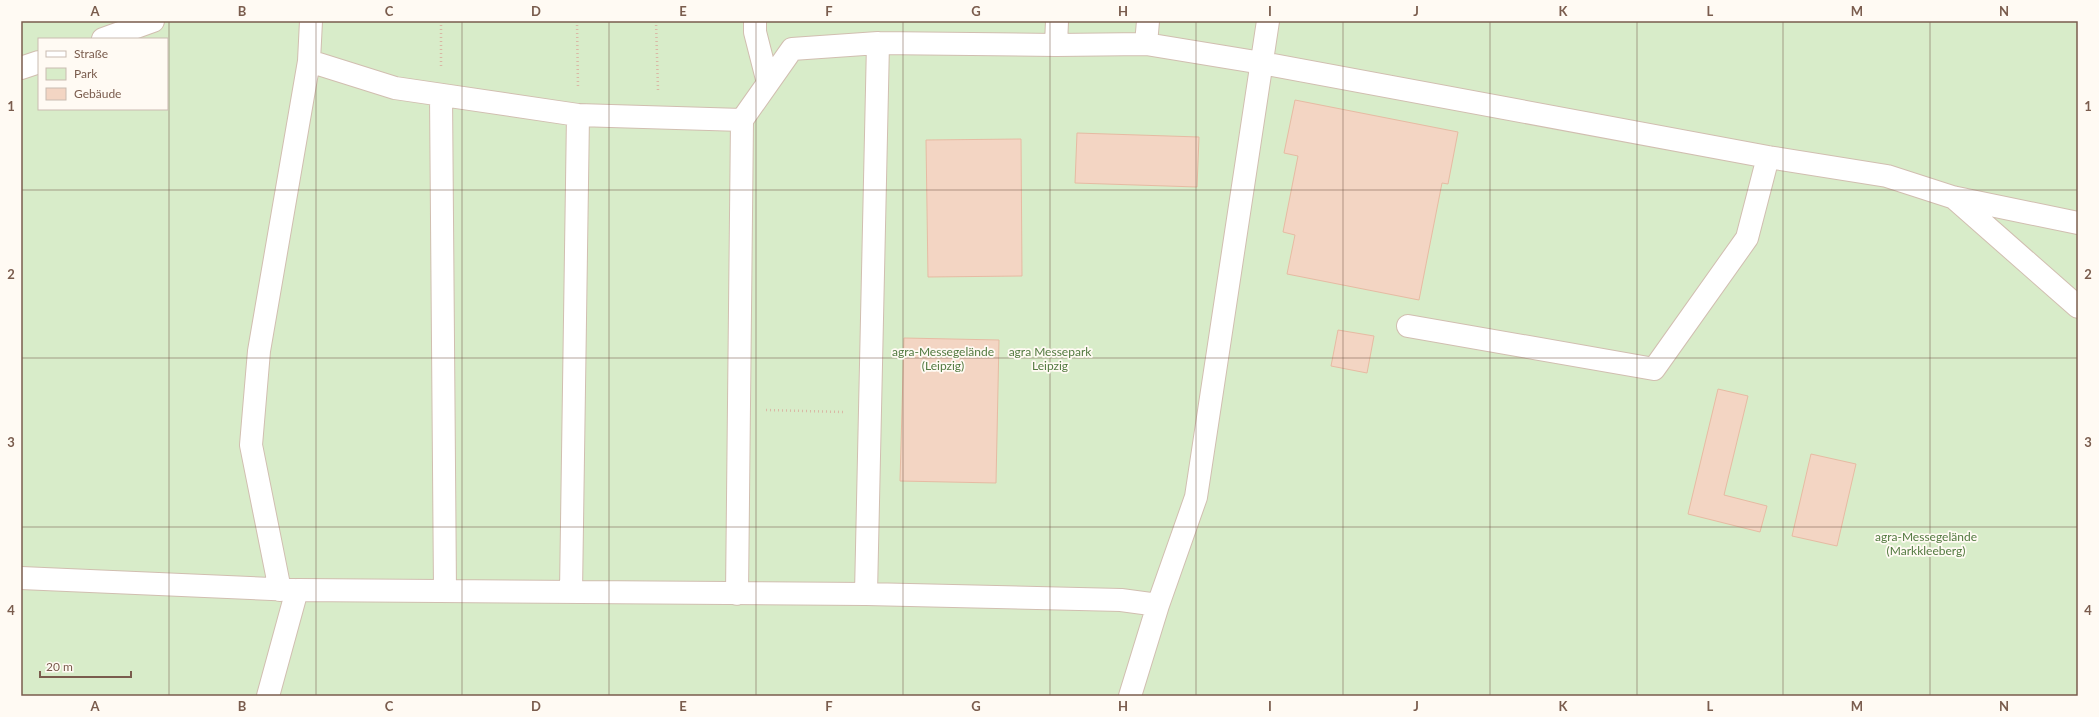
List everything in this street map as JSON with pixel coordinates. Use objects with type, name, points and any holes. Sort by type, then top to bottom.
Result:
[{"type":"lane","points":[[106,38],[153,21]]},
{"type":"lane","points":[[268,696],[288,590],[251,445],[259,351],[309,61],[311,21]]},
{"type":"lane","points":[[755,21],[755,32],[768,83]]},
{"type":"lane","points":[[1056,46],[1057,21]]},
{"type":"lane","points":[[1146,44],[1148,21]]},
{"type":"lane","points":[[1130,696],[1158,605],[1196,497],[1268,21]]},
{"type":"lane","points":[[866,594],[878,43]]},
{"type":"lane","points":[[737,594],[742,120],[792,49],[878,43],[1056,46],[1146,44],[1262,63],[1768,157],[1887,176],[1952,197],[2078,223]]},
{"type":"lane","points":[[309,61],[395,88],[578,115],[742,120]]},
{"type":"lane","points":[[21,68],[38,62]]},
{"type":"lane","points":[[441,95],[445,591]]},
{"type":"lane","points":[[571,592],[578,115]]},
{"type":"lane","points":[[1408,326],[1654,369],[1747,238],[1768,157]]},
{"type":"lane","points":[[1952,197],[2078,307]]},
{"type":"lane","points":[[21,578],[288,590],[866,594],[1121,600],[1158,605]]},
{"type":"path","points":[[441,21],[441,95]]},
{"type":"path","points":[[577,21],[578,115]]},
{"type":"path","points":[[656,21],[658,117]]},
{"type":"path","points":[[739,410],[871,412]]},
{"type":"green space","name":"agra-Messegelände (Leipzig)","points":[[21,21],[2078,21],[2078,696],[21,696]]},
{"type":"building","points":[[1295,100],[1458,132],[1448,184],[1442,183],[1419,300],[1287,274],[1295,235],[1283,232],[1298,156],[1284,153]]},
{"type":"building","points":[[1077,133],[1199,137],[1197,187],[1075,183]]},
{"type":"building","points":[[1021,139],[1022,276],[928,277],[926,140]]},
{"type":"building","points":[[1338,330],[1374,336],[1367,373],[1331,366]]},
{"type":"building","points":[[904,338],[999,340],[996,483],[900,481]]},
{"type":"building","points":[[1718,389],[1748,396],[1724,495],[1767,506],[1760,532],[1688,514]]},
{"type":"building","points":[[1811,454],[1856,464],[1837,546],[1792,536]]},
{"type":"park label","name":"agra Messepark Leipzig","points":[[1050,359]]},
{"type":"park label","name":"agra-Messegelände (Markkleeberg)","points":[[1926,544]]}]
